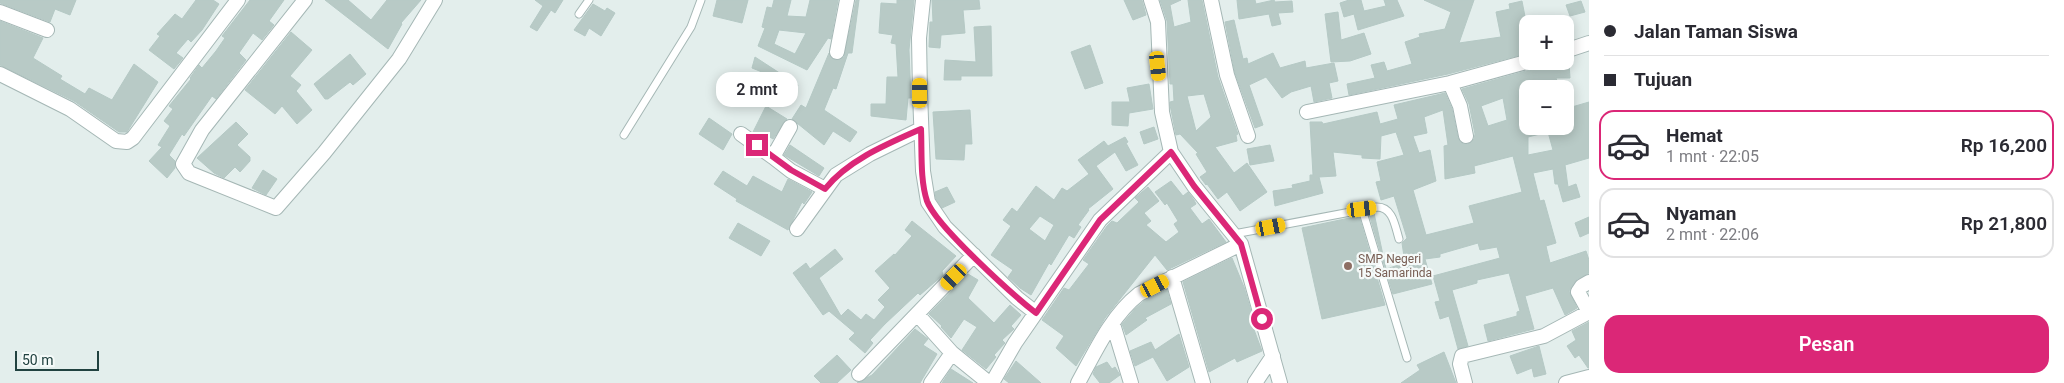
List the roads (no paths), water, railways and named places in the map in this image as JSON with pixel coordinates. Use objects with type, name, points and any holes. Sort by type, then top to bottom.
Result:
[{"type":"street","points":[[0,74],[70,109],[116,141],[127,142],[133,138],[238,0]]},
{"type":"street","points":[[305,0],[202,130],[183,164],[189,173],[276,208],[324,153],[399,59],[435,0]]},
{"type":"street","points":[[837,52],[847,0]]},
{"type":"street","points":[[923,0],[920,38],[921,129],[923,171],[928,202],[938,219],[1017,298],[1036,313]]},
{"type":"street","points":[[1151,0],[1158,22],[1158,66],[1164,126],[1171,152],[1194,186],[1238,239],[1280,383]]},
{"type":"street","points":[[1211,0],[1227,75],[1248,136]]},
{"type":"street","points":[[0,12],[47,30]]},
{"type":"street","points":[[1574,48],[1589,43]]},
{"type":"street","points":[[1306,112],[1450,83],[1519,64]]},
{"type":"street","points":[[1450,83],[1460,106],[1466,136]]},
{"type":"street","points":[[773,157],[790,127]]},
{"type":"street","points":[[797,228],[836,175],[870,154],[921,129]]},
{"type":"street","points":[[741,134],[791,170],[825,189]]},
{"type":"street","points":[[917,314],[952,353],[990,383],[1081,245],[1105,215],[1171,152]]},
{"type":"street","points":[[1078,383],[1128,302],[1238,239]]},
{"type":"street","points":[[859,374],[974,255]]},
{"type":"street","points":[[1172,277],[1202,383]]},
{"type":"street","points":[[1465,383],[1460,364],[1462,356],[1544,336],[1589,312],[1578,292],[1582,286],[1589,282]]},
{"type":"street","points":[[1113,324],[1131,383]]},
{"type":"street","points":[[931,383],[952,353]]},
{"type":"street","points":[[1255,383],[1273,356]]},
{"type":"street","points":[[1566,383],[1589,377]]},
{"type":"lane","points":[[579,14],[589,0]]},
{"type":"lane","points":[[624,135],[692,27],[701,0]]},
{"type":"lane","points":[[1238,239],[1377,207],[1390,212],[1399,239]]},
{"type":"lane","points":[[1362,209],[1407,358]]},
{"type":"place","name":"SMP Negeri 15 Samarinda","points":[[1348,266]]}]
